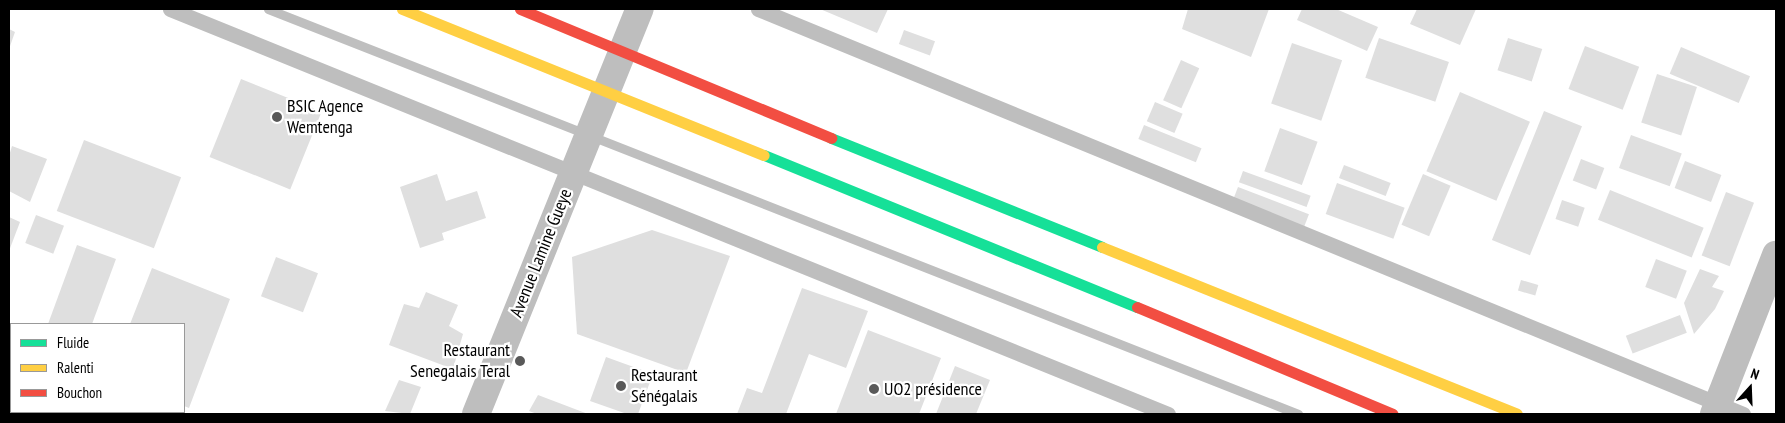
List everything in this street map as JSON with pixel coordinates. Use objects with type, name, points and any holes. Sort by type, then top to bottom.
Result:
[{"type":"main road","points":[[402,9],[607,91],[1393,414]]},
{"type":"main road","points":[[520,9],[623,50],[857,149],[1517,414]]},
{"type":"street","name":"Avenue Lamine Gueye","points":[[476,414],[640,9]]},
{"type":"street","points":[[1713,411],[1776,255]]},
{"type":"lane","points":[[170,9],[1168,414]]},
{"type":"lane","points":[[758,9],[1713,411],[1743,414]]},
{"type":"building","points":[[820,9],[888,9],[877,33]]},
{"type":"building","points":[[1188,9],[1269,9],[1251,57],[1182,29]]},
{"type":"building","points":[[1302,9],[1336,9],[1378,27],[1367,51],[1297,20]]},
{"type":"building","points":[[1417,9],[1476,9],[1460,45],[1410,24]]},
{"type":"building","points":[[9,29],[15,32],[9,49]]},
{"type":"building","points":[[904,30],[935,41],[930,55],[899,44]]},
{"type":"building","points":[[1379,38],[1449,62],[1435,102],[1365,78]]},
{"type":"building","points":[[1508,38],[1542,49],[1532,81],[1497,70]]},
{"type":"building","points":[[1292,43],[1342,60],[1321,121],[1271,104]]},
{"type":"building","points":[[1585,46],[1639,67],[1623,110],[1569,89]]},
{"type":"building","points":[[1681,47],[1750,76],[1739,103],[1670,74]]},
{"type":"building","points":[[1181,60],[1199,68],[1181,108],[1163,100]]},
{"type":"building","points":[[1657,74],[1697,87],[1681,135],[1641,123]]},
{"type":"building","points":[[241,79],[322,112],[290,189],[210,157]]},
{"type":"building","points":[[1460,92],[1530,122],[1496,201],[1426,171]]},
{"type":"building","points":[[1155,102],[1183,114],[1174,133],[1147,121]]},
{"type":"building","points":[[1544,111],[1582,126],[1530,255],[1492,240]]},
{"type":"building","points":[[1144,125],[1201,148],[1196,162],[1138,139]]},
{"type":"building","points":[[1280,128],[1318,142],[1302,185],[1264,171]]},
{"type":"building","points":[[1631,135],[1682,153],[1670,186],[1619,168]]},
{"type":"building","points":[[84,140],[181,177],[154,248],[57,211]]},
{"type":"building","points":[[12,146],[47,159],[30,202],[9,191],[9,156]]},
{"type":"building","points":[[1581,159],[1604,168],[1596,189],[1573,180]]},
{"type":"building","points":[[1685,161],[1721,175],[1711,202],[1675,188]]},
{"type":"building","points":[[1344,165],[1391,183],[1386,196],[1339,178]]},
{"type":"building","points":[[1243,171],[1311,196],[1307,207],[1239,182]]},
{"type":"building","points":[[437,174],[446,201],[477,191],[486,218],[442,233],[444,240],[420,248],[400,187]]},
{"type":"building","points":[[1423,174],[1451,186],[1429,236],[1402,225]]},
{"type":"building","points":[[1337,183],[1405,208],[1393,239],[1326,214]]},
{"type":"building","points":[[1238,187],[1309,214],[1304,227],[1233,200]]},
{"type":"building","points":[[1610,190],[1704,228],[1692,258],[1598,220]]},
{"type":"building","points":[[1726,192],[1754,203],[1730,266],[1702,255]]},
{"type":"building","points":[[1562,200],[1585,208],[1578,227],[1555,219]]},
{"type":"building","points":[[36,215],[64,226],[53,254],[25,243]]},
{"type":"building","points":[[9,217],[20,222],[9,251]]},
{"type":"building","points":[[652,230],[730,256],[686,373],[577,334],[572,257]]},
{"type":"building","points":[[77,245],[116,259],[92,323],[48,323]]},
{"type":"building","points":[[276,257],[318,273],[303,312],[261,296]]},
{"type":"building","points":[[1656,259],[1687,271],[1676,299],[1645,287]]},
{"type":"building","points":[[152,268],[230,299],[189,408],[185,406],[185,323],[130,323]]},
{"type":"building","points":[[1700,269],[1719,276],[1712,287],[1724,291],[1715,309],[1694,334],[1684,303]]},
{"type":"building","points":[[1521,280],[1538,285],[1535,296],[1518,291]]},
{"type":"building","points":[[802,288],[868,311],[846,368],[809,354],[786,414],[737,414],[747,388],[762,393]]},
{"type":"building","points":[[426,292],[458,305],[449,326],[463,334],[453,369],[389,345],[404,304],[419,308]]},
{"type":"building","points":[[1680,315],[1687,333],[1633,354],[1626,336]]},
{"type":"building","points":[[868,330],[941,358],[919,414],[836,414]]},
{"type":"building","points":[[606,357],[653,374],[638,414],[627,414],[590,401]]},
{"type":"building","points":[[955,366],[990,380],[976,414],[936,414]]},
{"type":"building","points":[[399,380],[421,387],[410,414],[385,411]]},
{"type":"building","points":[[538,395],[588,414],[537,414],[529,411]]},
{"type":"waterway","points":[[268,9],[1298,414]]},
{"type":"traffic: fast","points":[[831,138],[1102,247]]},
{"type":"traffic: fast","points":[[764,155],[1137,307]]},
{"type":"traffic: slow","points":[[402,9],[764,155]]},
{"type":"traffic: slow","points":[[1102,247],[1517,414]]},
{"type":"traffic: jam","points":[[520,9],[831,138]]},
{"type":"traffic: jam","points":[[1137,307],[1393,414]]},
{"type":"place","name":"BSIC Agence Wemtenga","points":[[277,117]]},
{"type":"place","name":"Restaurant Senegalais Teral","points":[[520,361]]},
{"type":"place","name":"Restaurant Sénégalais","points":[[621,386]]},
{"type":"place","name":"UO2 présidence","points":[[874,389]]}]
